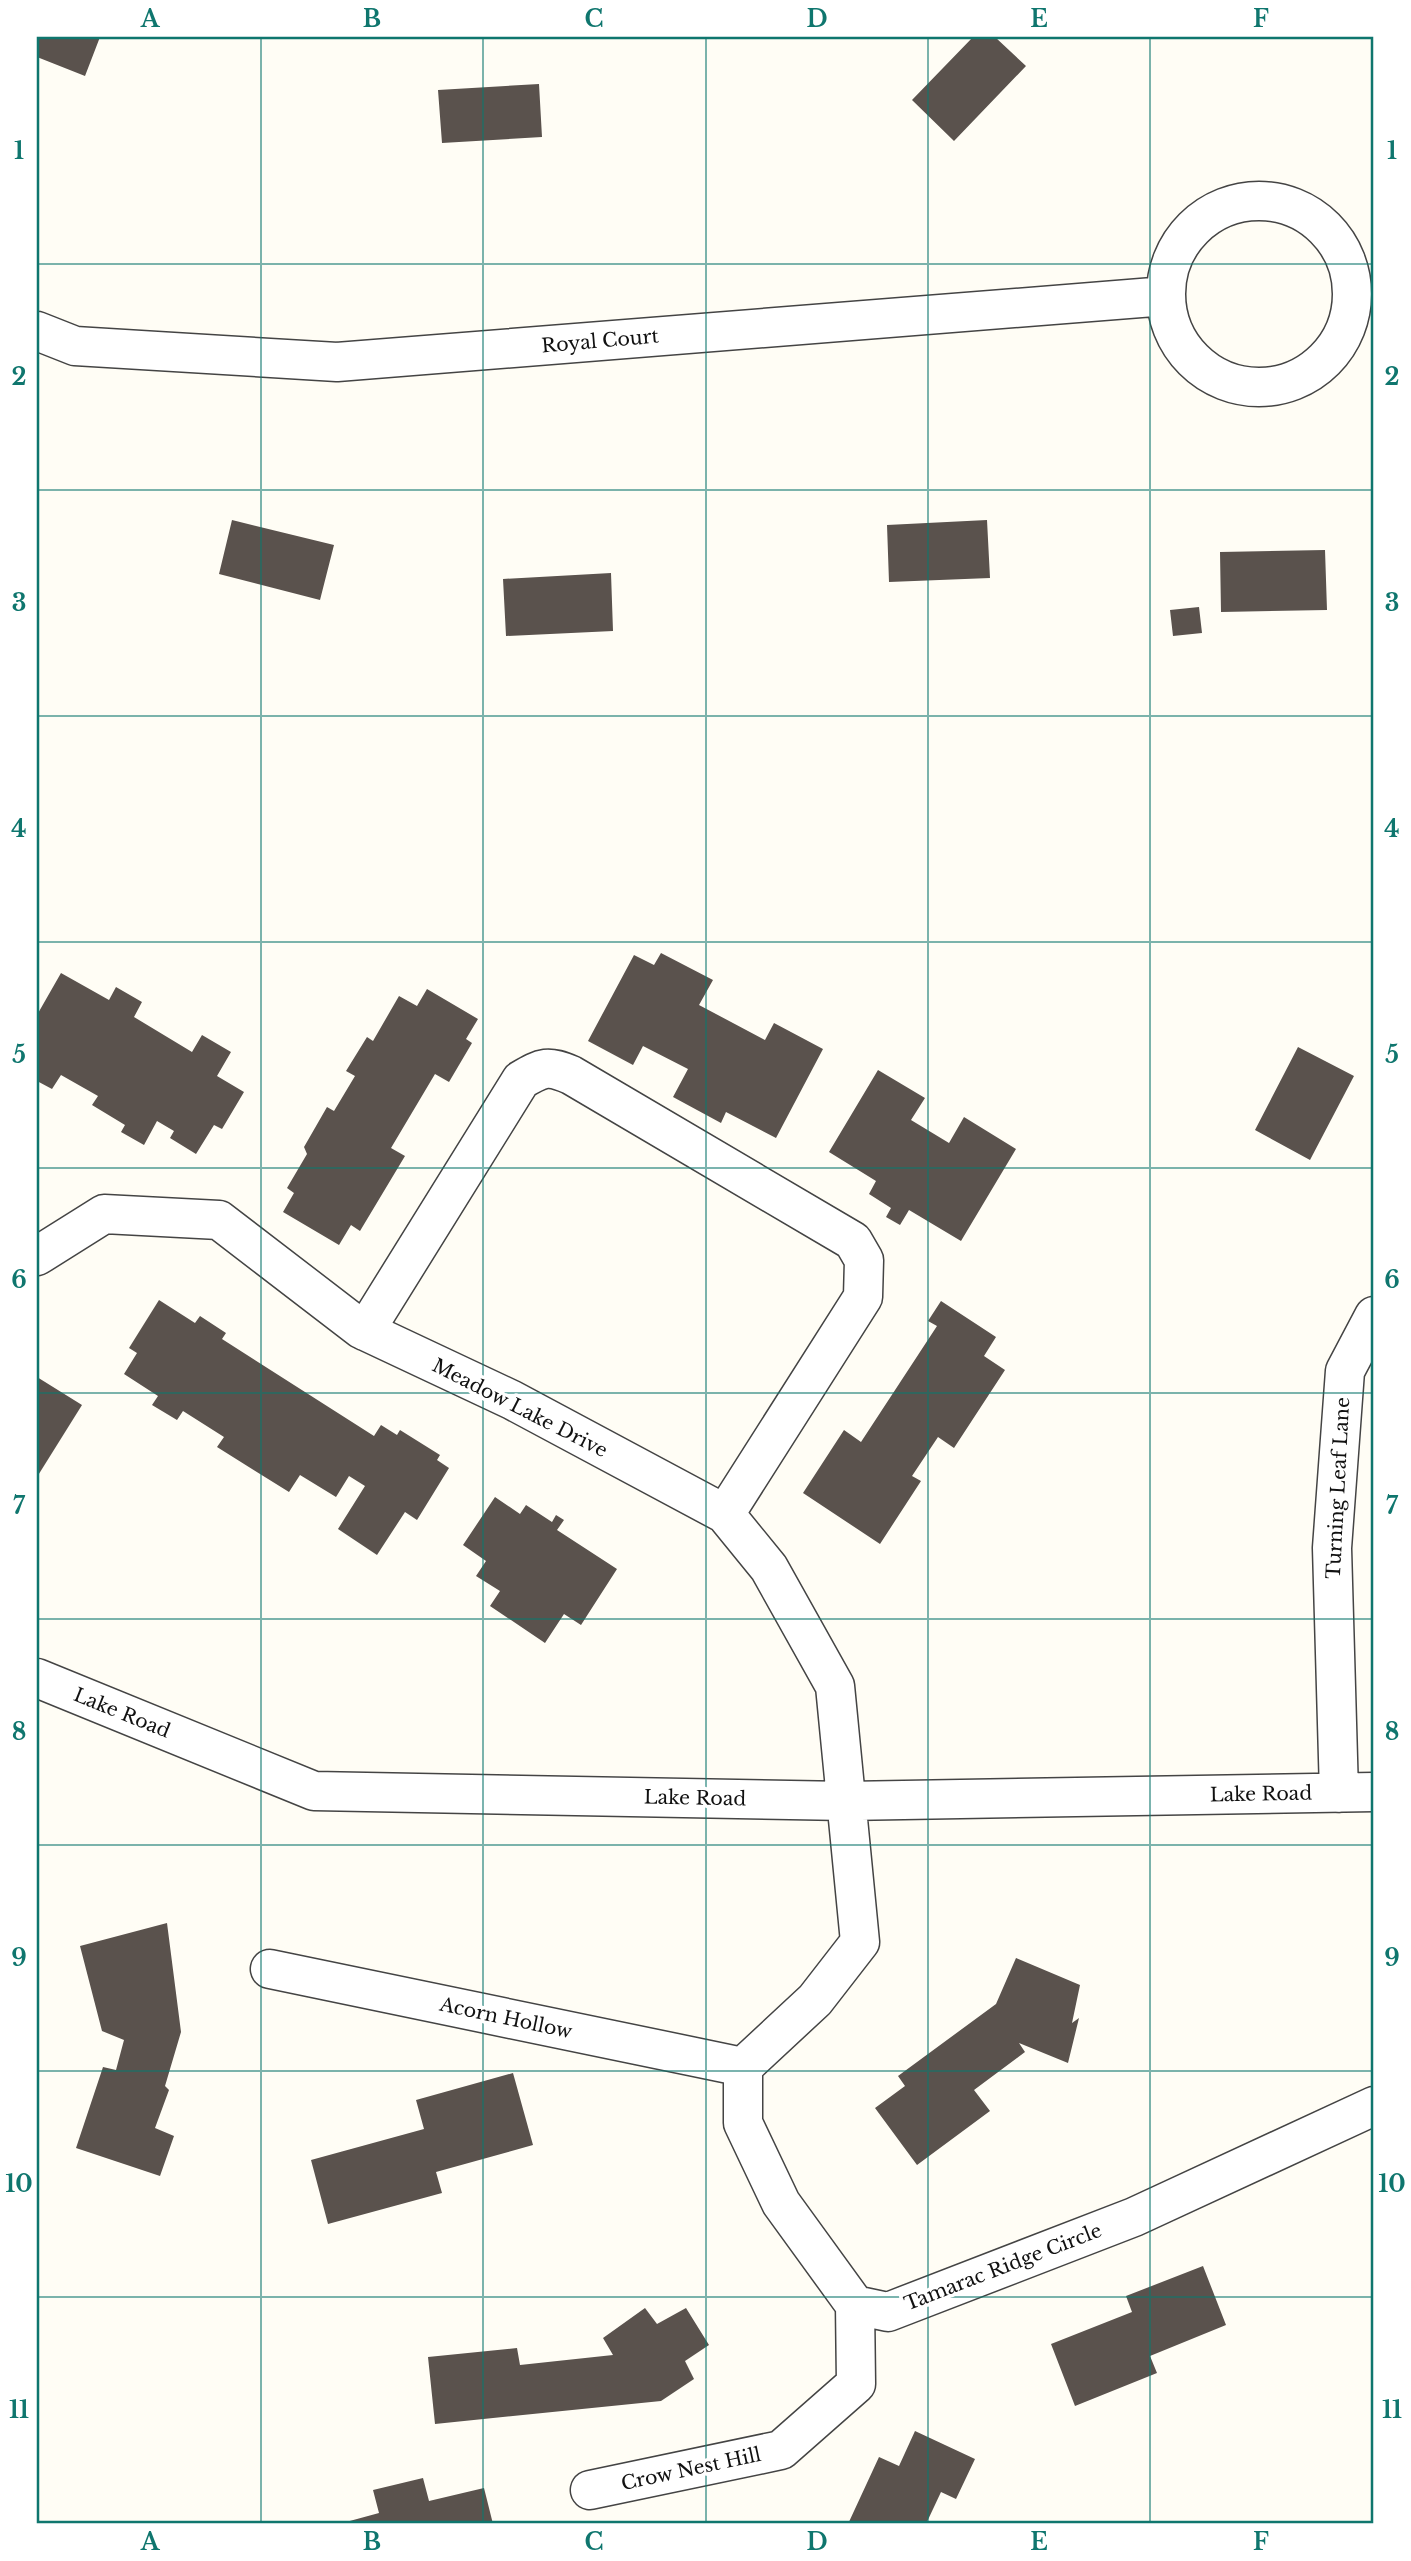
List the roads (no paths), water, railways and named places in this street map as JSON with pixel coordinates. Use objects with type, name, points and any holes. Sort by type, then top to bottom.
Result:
[{"type":"street","points":[[1270,201],[1296,209],[1319,222],[1327,230],[1345,257],[1353,297],[1350,318],[1342,337],[1331,354],[1316,369],[1279,386],[1259,388],[1238,386],[1201,368],[1175,336],[1168,317],[1166,296],[1169,269],[1174,257],[1180,245],[1197,225],[1231,205],[1270,201]]},
{"type":"street","name":"Royal Court","points":[[37,331],[75,346],[337,362],[1166,296]]},
{"type":"street","points":[[365,1331],[522,1080],[538,1070],[554,1067],[571,1075],[853,1241],[864,1260],[863,1297],[725,1514]]},
{"type":"street","name":"Meadow Lake Drive","points":[[37,1256],[104,1214],[219,1220],[365,1331],[512,1400],[725,1514],[769,1568],[835,1686],[846,1801]]},
{"type":"street","name":"Turning Leaf Lane","points":[[1357,1793],[1332,1548],[1345,1371],[1374,1316]]},
{"type":"street","name":"Lake Road","points":[[37,1678],[314,1791],[846,1801],[1357,1793]]},
{"type":"street","points":[[846,1801],[860,1942],[815,2000],[743,2067],[743,2123],[781,2203],[855,2305]]},
{"type":"street","name":"Acorn Hollow","points":[[270,1969],[743,2067]]},
{"type":"street","name":"Tamarac Ridge Circle","points":[[855,2305],[888,2312],[1134,2217],[1374,2106]]},
{"type":"street","name":"Crow Nest Hill","points":[[590,2490],[781,2450],[856,2384],[855,2305]]}]
